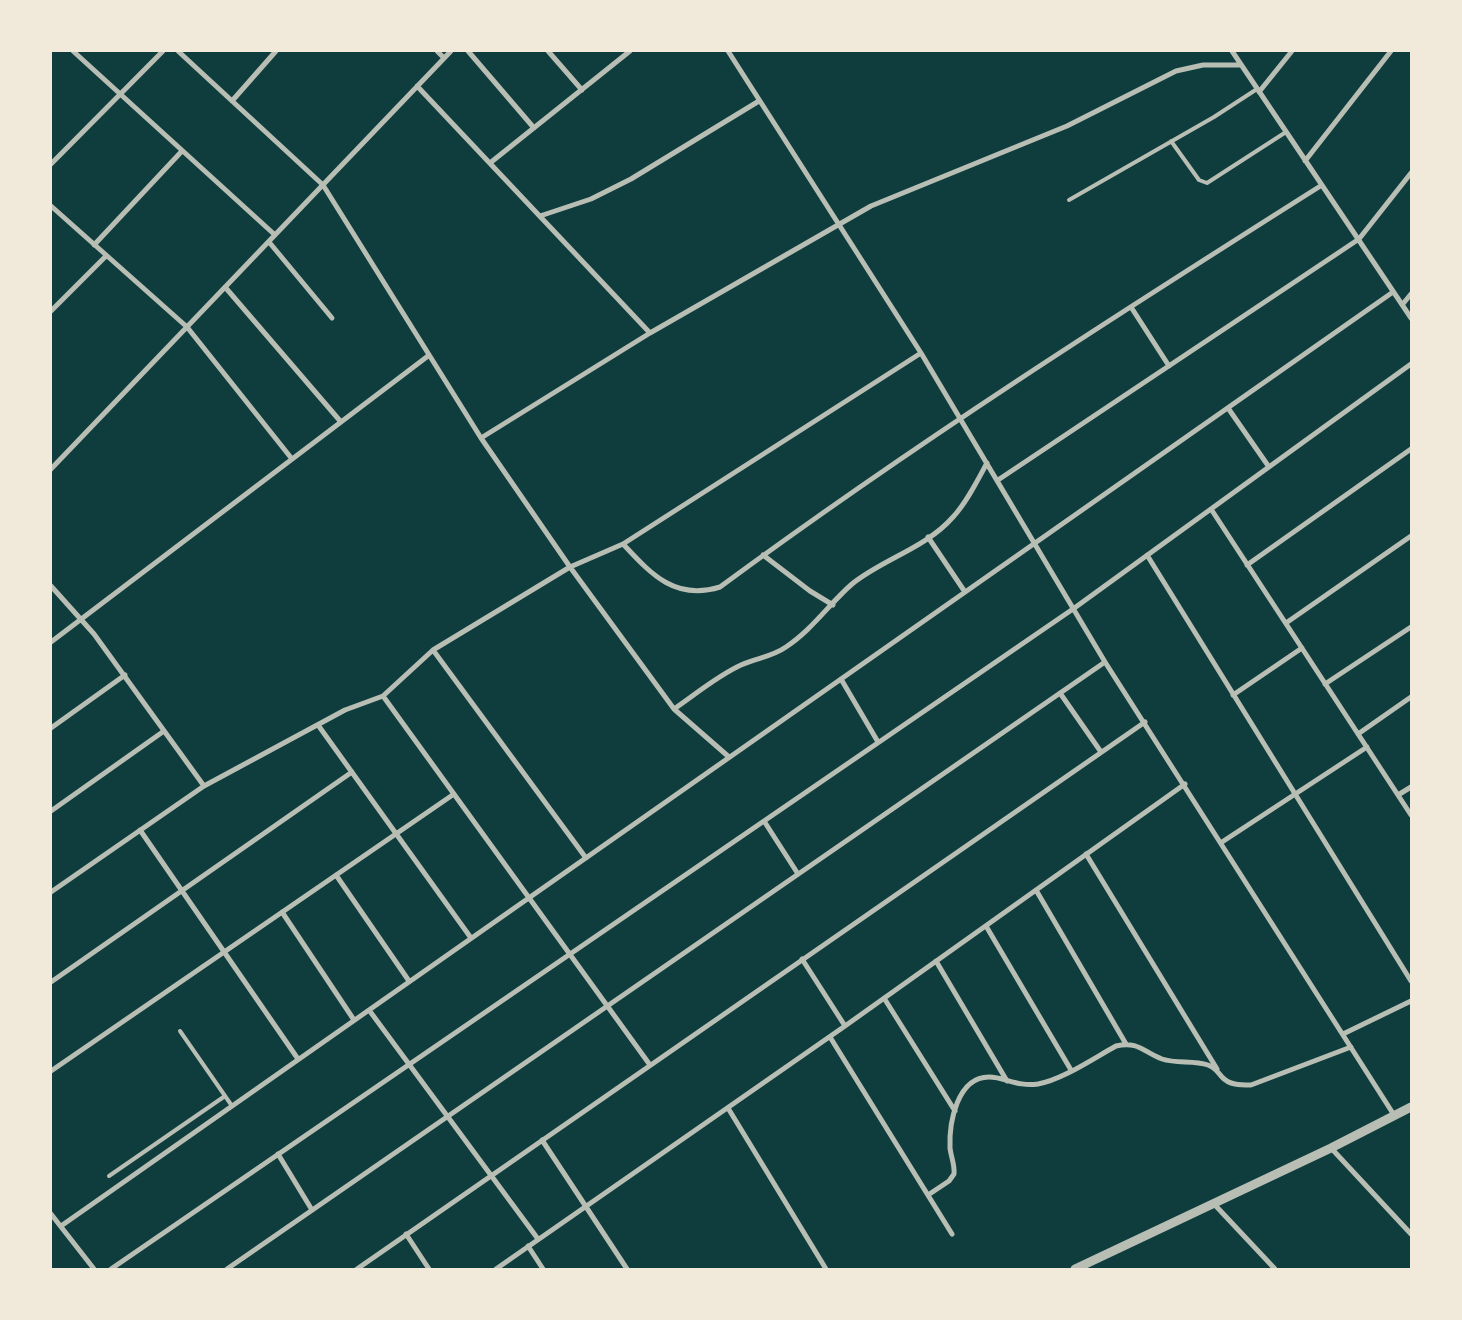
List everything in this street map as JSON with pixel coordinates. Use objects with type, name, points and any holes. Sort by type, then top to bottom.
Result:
[{"type":"street","points":[[73,51],[275,235]]},
{"type":"street","points":[[51,164],[163,51]]},
{"type":"street","points":[[178,51],[323,185],[428,356],[481,438],[570,567],[674,709],[729,757]]},
{"type":"street","points":[[232,101],[276,51]]},
{"type":"street","points":[[438,51],[444,58]]},
{"type":"street","points":[[51,469],[451,51]]},
{"type":"street","points":[[468,51],[534,128]]},
{"type":"street","points":[[548,51],[582,90]]},
{"type":"street","points":[[490,163],[630,51]]},
{"type":"street","points":[[728,51],[962,419],[1104,662],[1222,842],[1394,1115]]},
{"type":"street","points":[[1232,51],[1411,318]]},
{"type":"street","points":[[1258,90],[1292,51]]},
{"type":"street","points":[[1305,161],[1391,51]]},
{"type":"street","points":[[481,438],[650,333],[838,223],[905,191],[1067,126],[1152,81],[1176,71],[1202,65],[1241,64]]},
{"type":"street","points":[[417,86],[650,333]]},
{"type":"street","points":[[540,216],[591,198],[631,179],[759,101]]},
{"type":"street","points":[[94,245],[182,151]]},
{"type":"street","points":[[998,480],[1359,239],[1411,173]]},
{"type":"street","points":[[623,544],[649,572],[677,588],[693,592],[720,587],[764,554],[1130,306],[1322,185]]},
{"type":"street","points":[[51,206],[187,327],[292,459]]},
{"type":"street","points":[[269,242],[332,318]]},
{"type":"street","points":[[51,311],[106,256]]},
{"type":"street","points":[[225,288],[341,422]]},
{"type":"street","points":[[60,1226],[1393,292]]},
{"type":"street","points":[[1402,305],[1411,294]]},
{"type":"street","points":[[1130,306],[1169,366]]},
{"type":"street","points":[[51,892],[204,786],[355,705],[383,696],[433,650],[570,567],[623,544],[921,353]]},
{"type":"street","points":[[51,642],[428,356]]},
{"type":"street","points":[[111,1269],[1073,609],[1411,364]]},
{"type":"street","points":[[1228,408],[1269,467]]},
{"type":"street","points":[[1247,565],[1411,448]]},
{"type":"street","points":[[674,709],[733,669],[773,656],[788,646],[833,605],[852,584],[928,537],[953,518],[987,463]]},
{"type":"street","points":[[1211,509],[1411,815]]},
{"type":"street","points":[[1286,623],[1411,536]]},
{"type":"street","points":[[928,537],[965,592]]},
{"type":"street","points":[[764,554],[810,591],[833,605]]},
{"type":"street","points":[[1147,556],[1411,982]]},
{"type":"street","points":[[51,586],[125,675],[204,786]]},
{"type":"street","points":[[1326,684],[1411,627]]},
{"type":"street","points":[[1233,695],[1302,648]]},
{"type":"street","points":[[433,650],[586,858]]},
{"type":"street","points":[[227,1269],[1104,662]]},
{"type":"street","points":[[51,728],[125,675]]},
{"type":"street","points":[[842,678],[878,742]]},
{"type":"street","points":[[1060,693],[1101,752]]},
{"type":"street","points":[[383,696],[650,1065]]},
{"type":"street","points":[[1358,734],[1411,697]]},
{"type":"street","points":[[357,1269],[1144,722]]},
{"type":"street","points":[[318,725],[471,938]]},
{"type":"street","points":[[51,811],[164,731]]},
{"type":"street","points":[[1222,842],[1367,747]]},
{"type":"street","points":[[51,982],[352,772]]},
{"type":"street","points":[[496,1269],[830,1037],[1184,784]]},
{"type":"street","points":[[1398,795],[1411,786]]},
{"type":"street","points":[[51,1071],[454,794]]},
{"type":"street","points":[[764,821],[798,874]]},
{"type":"street","points":[[140,830],[298,1059]]},
{"type":"street","points":[[1086,854],[1223,1078],[1233,1084],[1250,1085],[1351,1047]]},
{"type":"street","points":[[336,875],[409,981]]},
{"type":"street","points":[[1036,890],[1126,1044]]},
{"type":"street","points":[[282,912],[354,1020]]},
{"type":"street","points":[[986,926],[1071,1070]]},
{"type":"street","points":[[802,959],[845,1026]]},
{"type":"street","points":[[936,961],[1008,1082]]},
{"type":"street","points":[[884,998],[955,1111]]},
{"type":"street","points":[[1343,1034],[1411,1001]]},
{"type":"street","points":[[369,1010],[538,1240]]},
{"type":"street","points":[[830,1037],[952,1234]]},
{"type":"street","points":[[928,1195],[949,1181],[954,1174],[950,1145],[955,1111],[960,1094],[972,1081],[990,1076],[1008,1082],[1036,1085],[1049,1082],[1116,1046],[1126,1044],[1135,1044],[1161,1059],[1201,1063],[1218,1070]]},
{"type":"street","points":[[1075,1269],[1331,1148],[1411,1107]]},
{"type":"street","points":[[728,1108],[826,1269]]},
{"type":"street","points":[[542,1140],[627,1269]]},
{"type":"street","points":[[1331,1148],[1411,1234]]},
{"type":"street","points":[[278,1154],[312,1210]]},
{"type":"street","points":[[1214,1204],[1275,1269]]},
{"type":"street","points":[[51,1214],[94,1269]]},
{"type":"street","points":[[406,1234],[429,1269]]},
{"type":"street","points":[[528,1246],[543,1269]]},
{"type":"lane","points":[[1069,200],[1258,90]]},
{"type":"lane","points":[[1171,141],[1198,180],[1207,183],[1286,132]]},
{"type":"lane","points":[[180,1031],[232,1106]]},
{"type":"lane","points":[[109,1176],[225,1096]]}]
